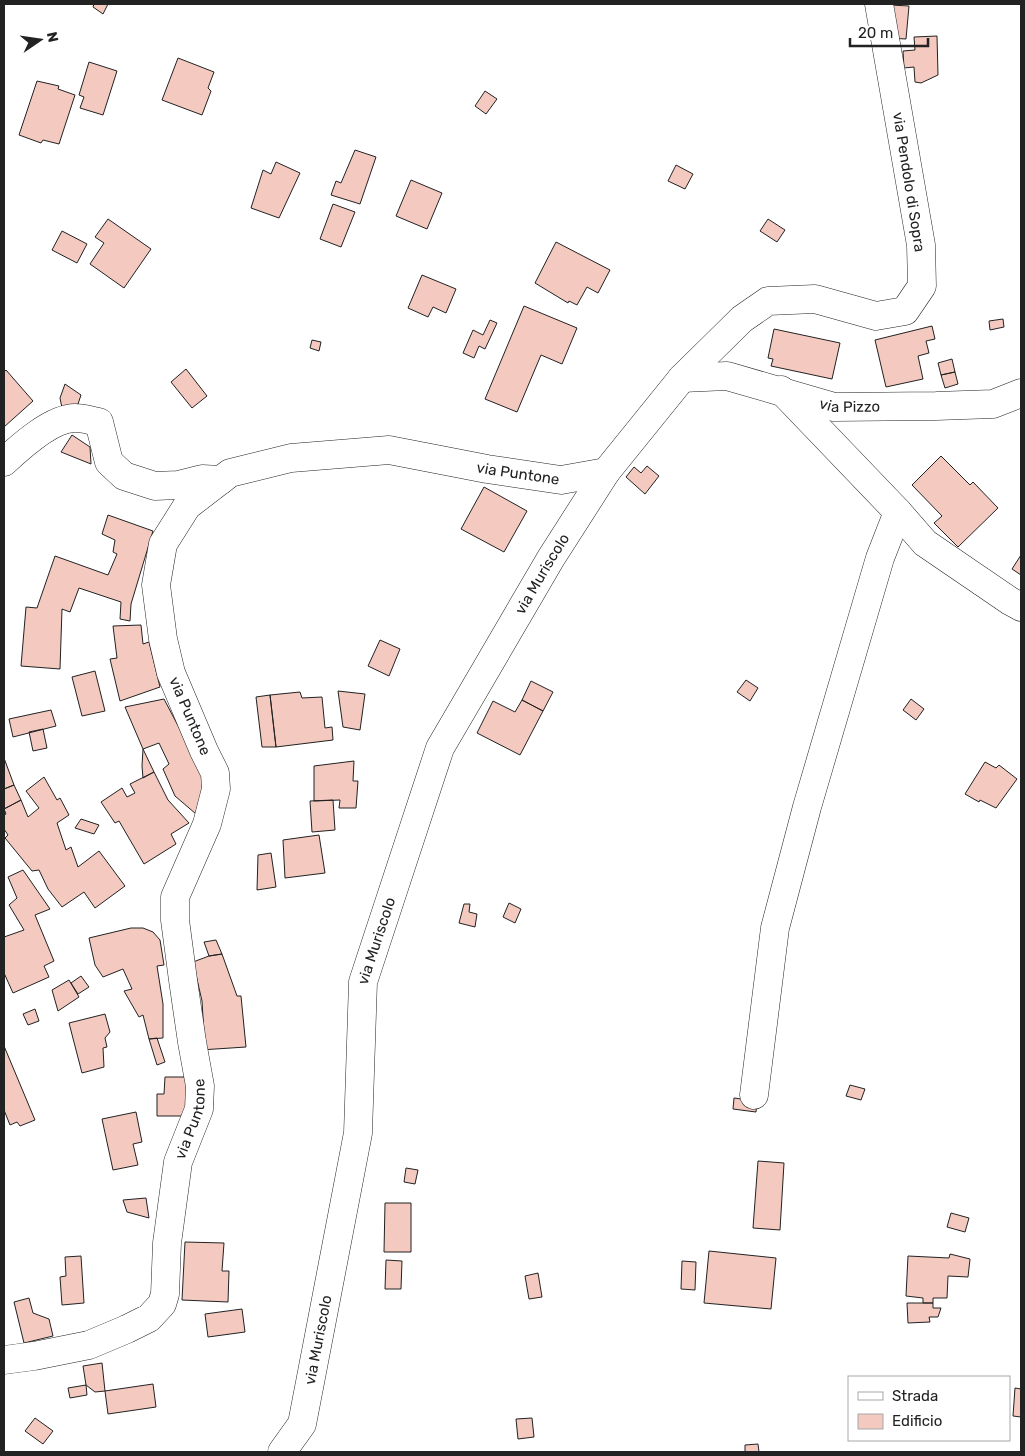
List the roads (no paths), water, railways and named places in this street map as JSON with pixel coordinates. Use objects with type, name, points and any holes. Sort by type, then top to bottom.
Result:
[{"type":"street","name":"via Pendolo di Sopra","points":[[682,378],[742,319],[768,301],[815,299],[876,316],[905,311],[922,286],[921,245],[879,4]]},
{"type":"street","name":"via Pizzo","points":[[682,378],[727,376],[781,390],[834,407],[993,404],[1021,393]]},
{"type":"street","points":[[606,472],[682,378]]},
{"type":"street","points":[[781,390],[898,512],[925,543],[1021,607]]},
{"type":"street","points":[[4,462],[23,444],[52,425],[75,417],[99,422],[108,462],[124,476],[155,486],[178,486],[202,478],[221,480]]},
{"type":"street","name":"via Puntone","points":[[4,1360],[89,1345],[149,1318],[162,1304],[165,1294],[167,1243],[178,1162],[199,1109],[200,1086],[175,920],[176,898],[207,824],[216,789],[215,773],[171,673],[163,639],[156,585],[163,544],[186,506],[230,473],[291,458],[389,450],[487,469],[561,480],[606,472]]},
{"type":"street","name":"via Muriscolo","points":[[282,1452],[302,1424],[358,1132],[362,982],[440,748],[551,558],[606,472]]},
{"type":"street","points":[[754,1095],[776,928],[812,787],[880,558],[898,512]]}]
